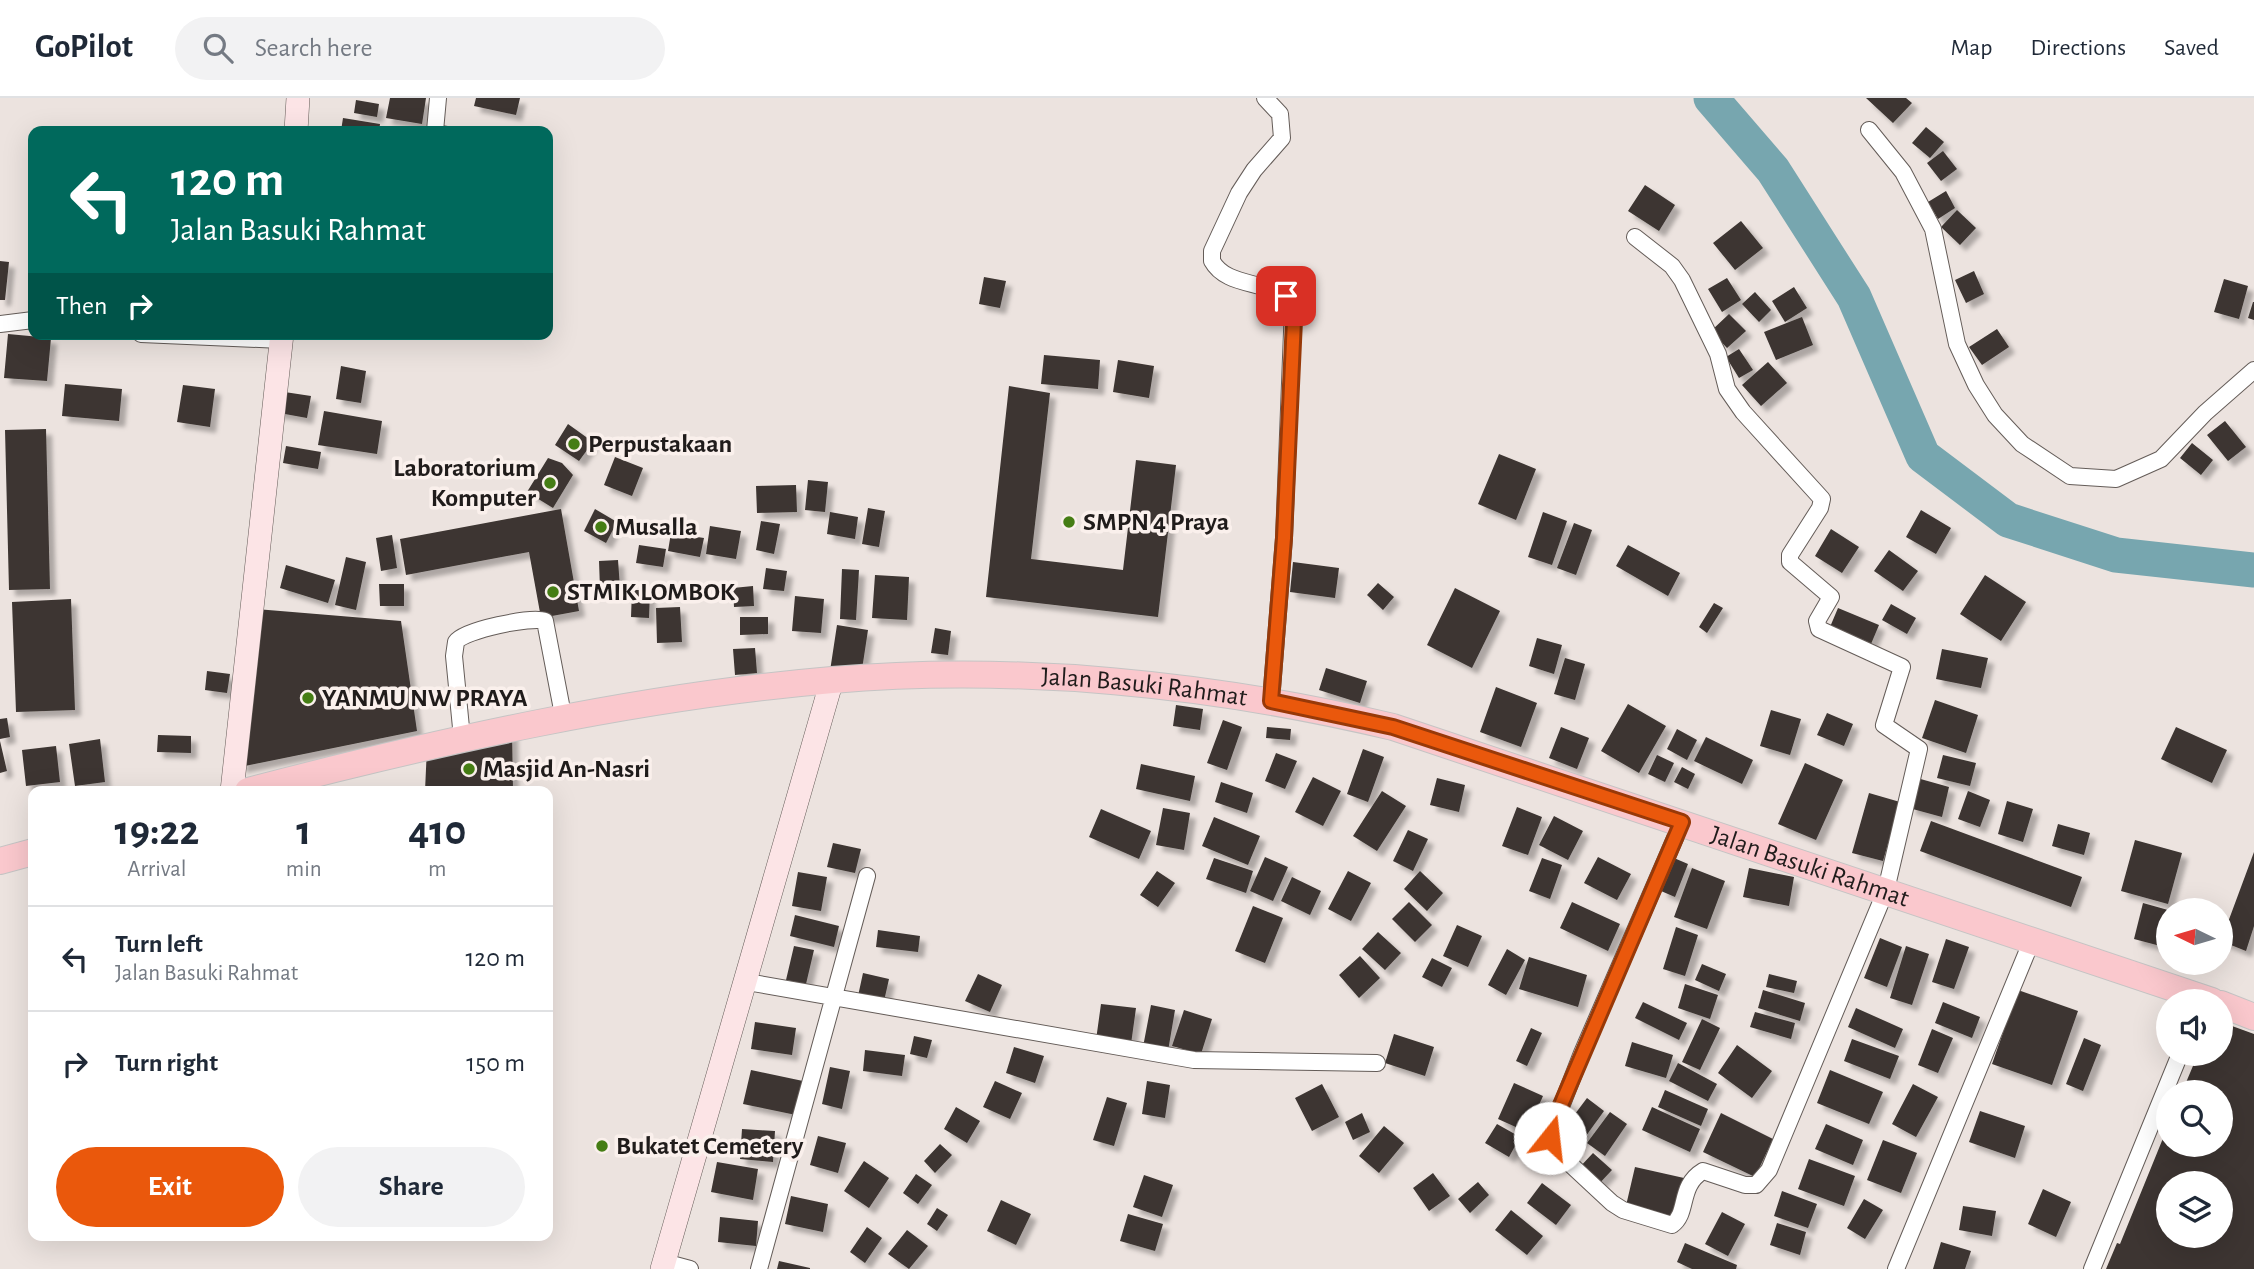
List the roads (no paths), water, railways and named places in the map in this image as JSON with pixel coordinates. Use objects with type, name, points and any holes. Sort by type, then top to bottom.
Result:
[{"type":"main road","points":[[296,126],[298,98]]},
{"type":"main road","points":[[233,786],[282,340]]},
{"type":"main road","name":"Jalan Basuki Rahmat","points":[[268,786],[462,738],[671,701],[832,680],[965,676],[1077,680],[1271,701],[1393,727],[2175,989]]},
{"type":"main road","points":[[663,1265],[747,982],[832,680]]},
{"type":"main road","points":[[0,861],[28,853]]},
{"type":"main road","name":"Jalan Basuki Rahmat","points":[[2233,1009],[2254,1017]]},
{"type":"street","points":[[435,126],[438,98]]},
{"type":"street","points":[[1265,98],[1280,114],[1282,138],[1254,170],[1239,193],[1212,251],[1212,261],[1225,275],[1277,291],[1286,296],[1293,306],[1284,538],[1271,701]]},
{"type":"street","points":[[1869,130],[1903,172],[1933,229],[1957,344],[1976,385],[1996,415],[2022,444],[2070,476],[2116,479],[2161,459],[2205,413],[2254,370]]},
{"type":"street","points":[[1635,237],[1672,267],[1682,280],[1714,347],[1727,389],[1738,405],[1822,499],[1820,508],[1790,559],[1791,566],[1832,598],[1817,621],[1817,627],[1902,667],[1884,725],[1919,750],[1886,890],[1764,1178],[1756,1185],[1745,1185],[1703,1171],[1693,1178],[1685,1192],[1676,1224],[1661,1224],[1623,1210],[1612,1203],[1554,1149],[1550,1135],[1581,1053],[1682,822]]},
{"type":"street","points":[[0,324],[28,321]]},
{"type":"street","points":[[462,738],[454,656],[456,642],[466,633],[540,619],[545,621],[564,720]]},
{"type":"street","points":[[760,1269],[867,876]]},
{"type":"street","points":[[1896,1269],[2032,940]]},
{"type":"street","points":[[747,982],[1194,1060],[1377,1063]]},
{"type":"street","points":[[2092,1269],[2175,1066]]},
{"type":"street","points":[[663,1265],[690,1269]]},
{"type":"waterway","points":[[1711,98],[1773,170],[1854,297],[1923,456],[2008,520],[2116,555],[2254,570]]},
{"type":"place","name":"Perpustakaan","points":[[574,444]]},
{"type":"place","name":"Laboratorium Komputer","points":[[550,483]]},
{"type":"place","name":"SMPN 4 Praya","points":[[1069,522]]},
{"type":"place","name":"Musalla","points":[[601,527]]},
{"type":"place","name":"STMIK LOMBOK","points":[[553,592]]},
{"type":"place","name":"YANMU NW PRAYA","points":[[308,698]]},
{"type":"place","name":"Masjid An-Nasri","points":[[469,769]]},
{"type":"place","name":"Bukatet Cemetery","points":[[602,1146]]}]
